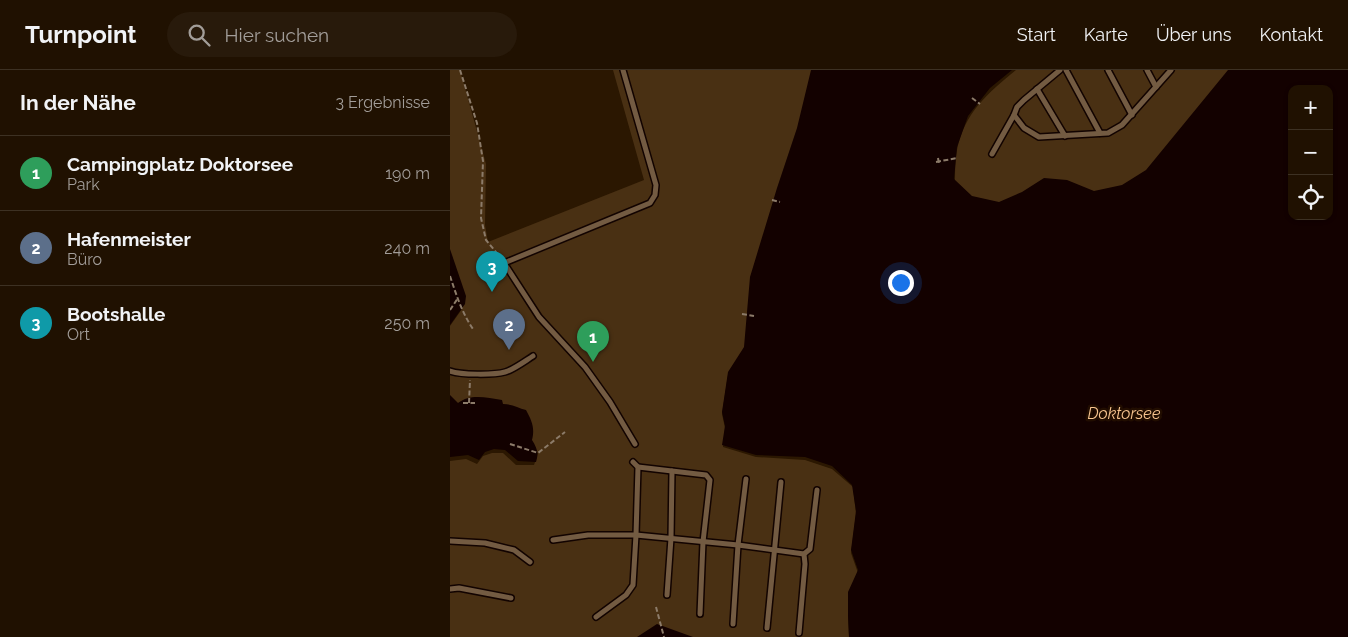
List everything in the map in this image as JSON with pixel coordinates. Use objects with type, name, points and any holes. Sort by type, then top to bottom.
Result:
[{"type":"lane","points":[[623,70],[656,185],[655,195],[650,202],[504,263],[539,317],[584,367],[605,395],[634,444]]},
{"type":"lane","points":[[992,154],[1017,107],[1060,70]]},
{"type":"lane","points":[[1066,70],[1100,134]]},
{"type":"lane","points":[[1108,70],[1132,115]]},
{"type":"lane","points":[[1147,70],[1156,87]]},
{"type":"lane","points":[[1014,115],[1024,128],[1039,137],[1108,133],[1122,125],[1171,70]]},
{"type":"lane","points":[[1037,89],[1065,136]]},
{"type":"lane","points":[[450,371],[477,374],[507,372],[533,356]]},
{"type":"lane","points":[[633,462],[638,467],[706,475],[710,480],[703,542],[700,614]]},
{"type":"lane","points":[[596,618],[626,595],[632,585],[638,467]]},
{"type":"lane","points":[[667,595],[671,538],[672,471]]},
{"type":"lane","points":[[733,624],[738,545],[746,479]]},
{"type":"lane","points":[[766,628],[780,482]]},
{"type":"lane","points":[[553,540],[588,535],[636,535],[738,545],[804,554],[810,549],[817,490]]},
{"type":"lane","points":[[450,542],[485,543],[514,550],[530,562]]},
{"type":"lane","points":[[799,633],[805,564],[804,554]]},
{"type":"lane","points":[[450,589],[459,588],[511,598]]},
{"type":"path","points":[[460,70],[477,123],[483,161],[481,218],[486,240],[504,263]]},
{"type":"path","points":[[972,98],[980,104]]},
{"type":"path","points":[[938,158],[939,164]]},
{"type":"path","points":[[936,162],[957,158]]},
{"type":"path","points":[[772,200],[780,202]]},
{"type":"path","points":[[450,276],[467,320],[473,329]]},
{"type":"path","points":[[450,288],[454,287]]},
{"type":"path","points":[[450,310],[458,298]]},
{"type":"path","points":[[742,314],[754,316]]},
{"type":"path","points":[[469,403],[470,378]]},
{"type":"path","points":[[463,403],[475,403]]},
{"type":"path","points":[[510,444],[538,453],[566,432]]},
{"type":"path","points":[[656,607],[664,637]]},
{"type":"shaded area","points":[[450,70],[460,70],[486,164],[485,225],[488,242],[644,180],[613,70],[812,70],[744,349],[728,375],[722,414],[725,428],[723,447],[756,457],[805,460],[832,469],[853,487],[856,514],[851,553],[858,573],[849,595],[849,637],[450,637],[450,461],[466,459],[477,464],[483,456],[492,453],[503,453],[516,465],[534,465],[538,453],[456,407],[450,401],[450,326],[462,309],[450,258]]},
{"type":"shaded area","points":[[1016,70],[1230,70],[1146,172],[1122,188],[999,205],[972,198],[955,181],[957,150],[960,137],[971,114],[996,87]]},
{"type":"water","name":"Doktorsee","points":[[811,70],[1012,70],[990,88],[968,116],[957,147],[954,179],[972,196],[999,202],[1022,192],[1044,178],[1067,180],[1094,191],[1122,185],[1146,170],[1228,70],[1348,70],[1348,637],[849,637],[848,592],[858,570],[851,550],[856,511],[852,485],[832,466],[805,457],[756,455],[722,445],[725,426],[722,412],[728,372],[744,347],[750,277],[797,128]]},
{"type":"water","points":[[450,249],[466,296],[465,304],[450,325]]},
{"type":"water","points":[[450,395],[458,403],[468,398],[485,397],[502,400],[503,404],[526,410],[532,425],[532,440],[537,453],[536,462],[518,461],[505,450],[494,449],[485,452],[479,460],[468,455],[450,457]]},
{"type":"water","points":[[657,624],[693,637],[637,637]]},
{"type":"place","name":"Bootshalle","points":[[492,292]]},
{"type":"place","name":"Hafenmeister","points":[[509,350]]},
{"type":"place","name":"Campingplatz Doktorsee","points":[[593,362]]}]
